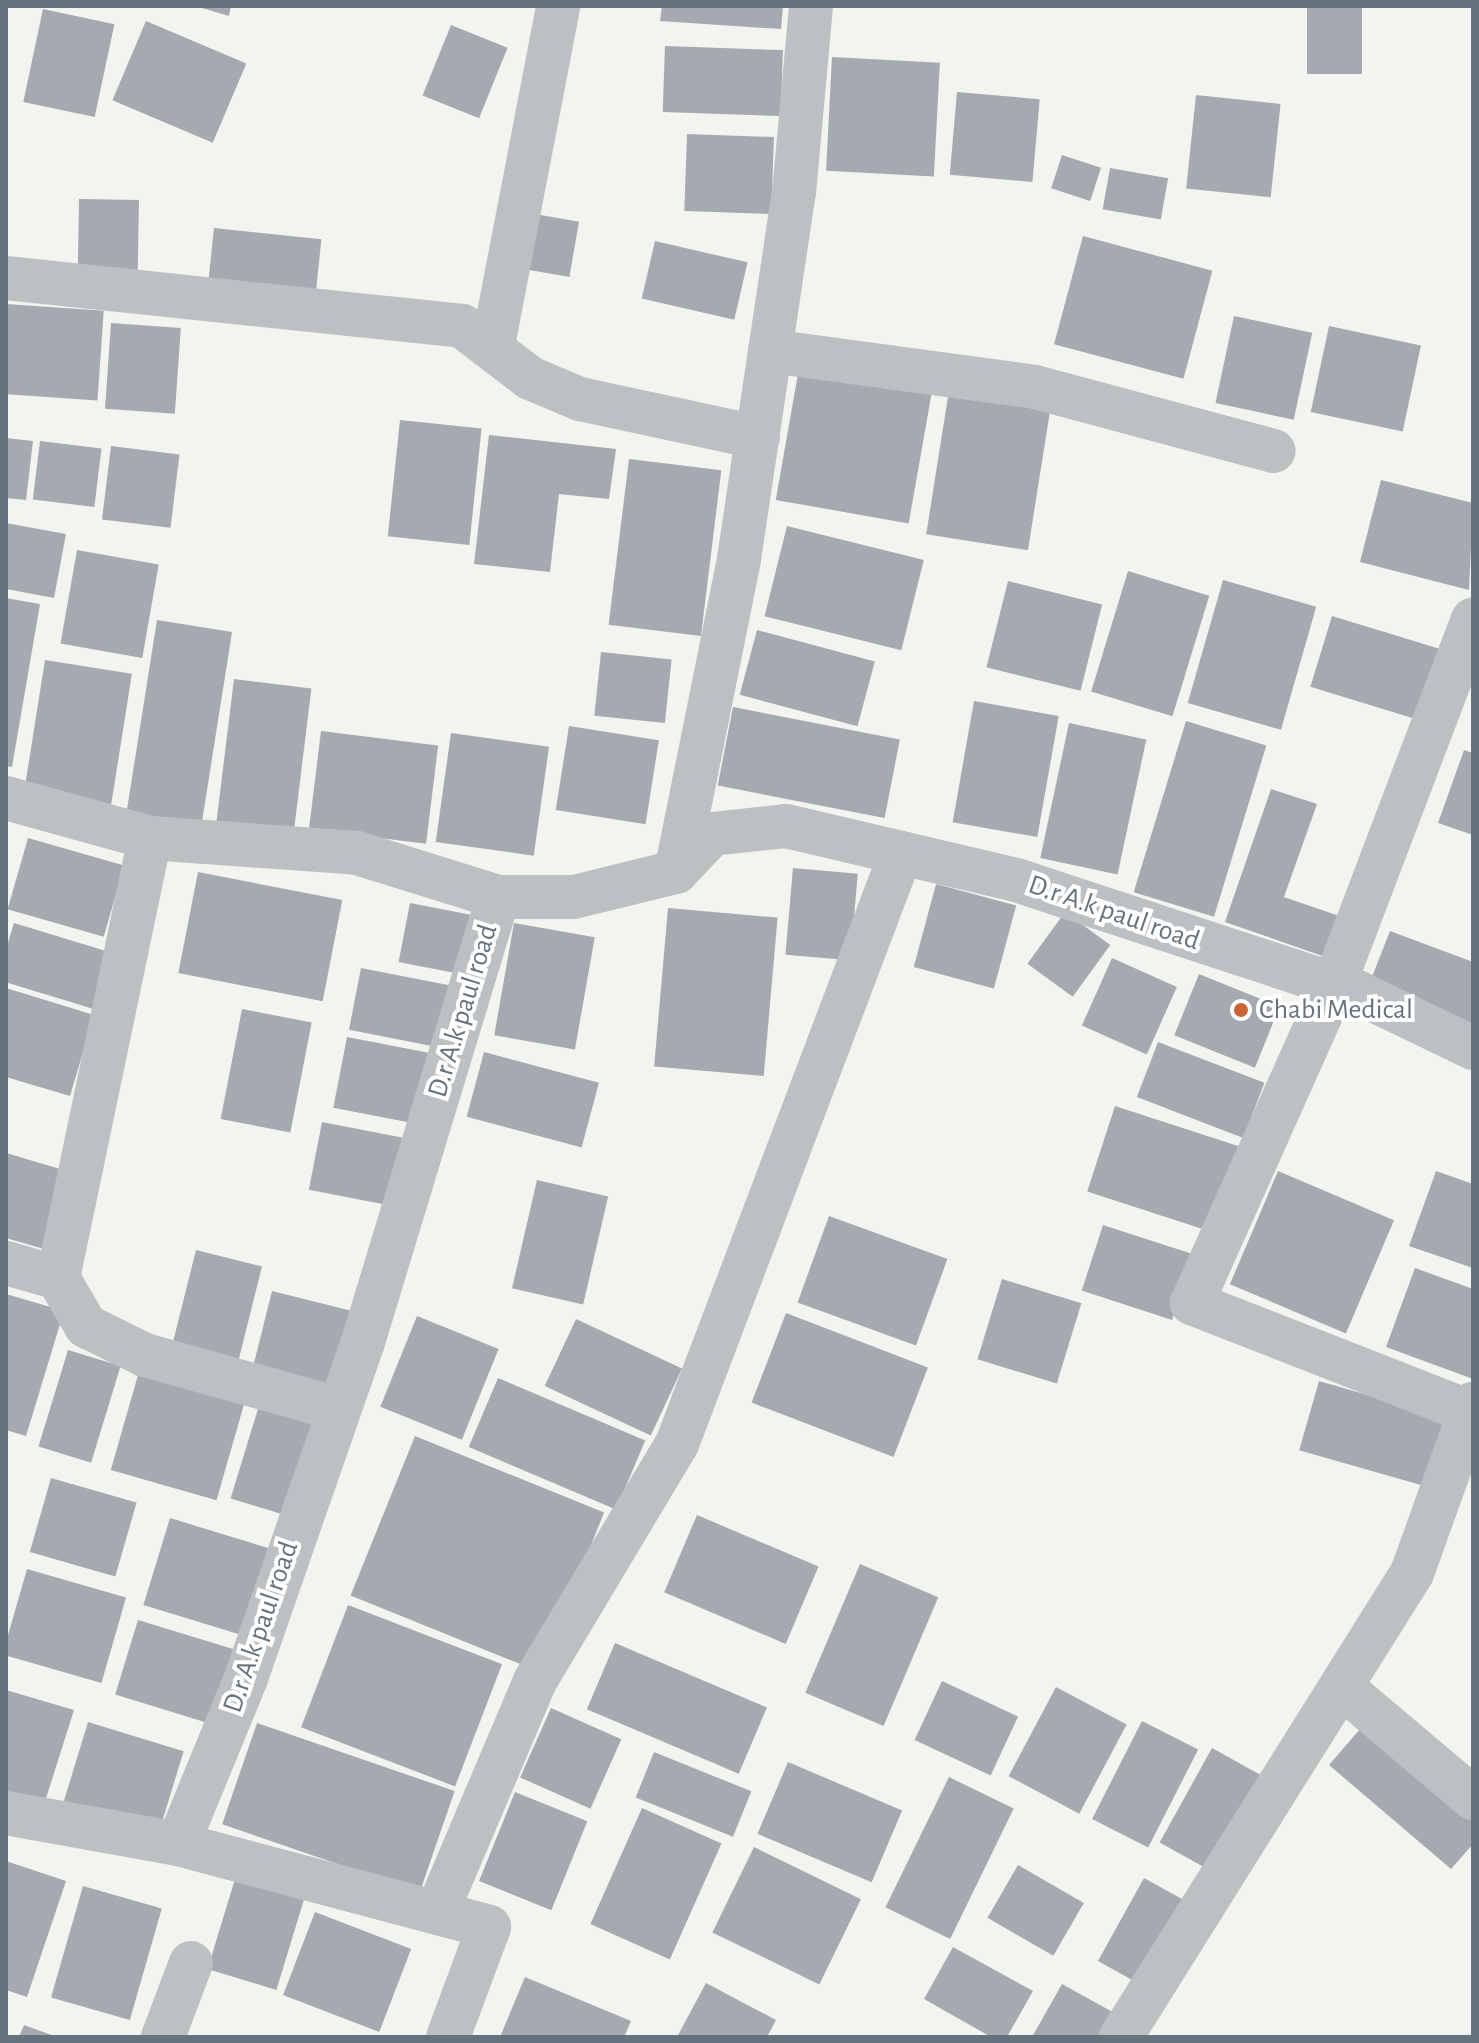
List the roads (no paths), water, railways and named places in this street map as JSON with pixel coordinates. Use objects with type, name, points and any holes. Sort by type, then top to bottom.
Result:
[{"type":"street","points":[[493,345],[558,6]]},
{"type":"street","points":[[676,872],[758,437],[794,193],[811,6]]},
{"type":"street","points":[[6,278],[462,326],[493,345],[530,378],[580,399],[758,437]]},
{"type":"street","points":[[770,351],[1035,387],[1274,451]]},
{"type":"street","points":[[1121,2037],[1344,1689],[1412,1573],[1472,1408],[1192,1303],[1334,985],[1473,620]]},
{"type":"street","points":[[6,798],[150,838],[357,853],[498,897]]},
{"type":"street","name":"D.r A.k paul road","points":[[178,1844],[246,1678],[338,1409],[498,897],[574,897],[676,872],[712,834],[786,826],[1016,880],[1334,985],[1473,1048]]},
{"type":"street","points":[[150,838],[58,1278],[86,1326],[145,1355],[338,1409]]},
{"type":"street","points":[[437,1912],[535,1681],[677,1444],[901,853]]},
{"type":"street","points":[[6,1263],[58,1278]]},
{"type":"street","points":[[1344,1689],[1473,1798]]},
{"type":"street","points":[[6,1813],[178,1844],[489,1927],[448,2037]]},
{"type":"street","points":[[163,2037],[191,1963]]},
{"type":"place","name":"Chabi Medical","points":[[1241,1010]]}]
